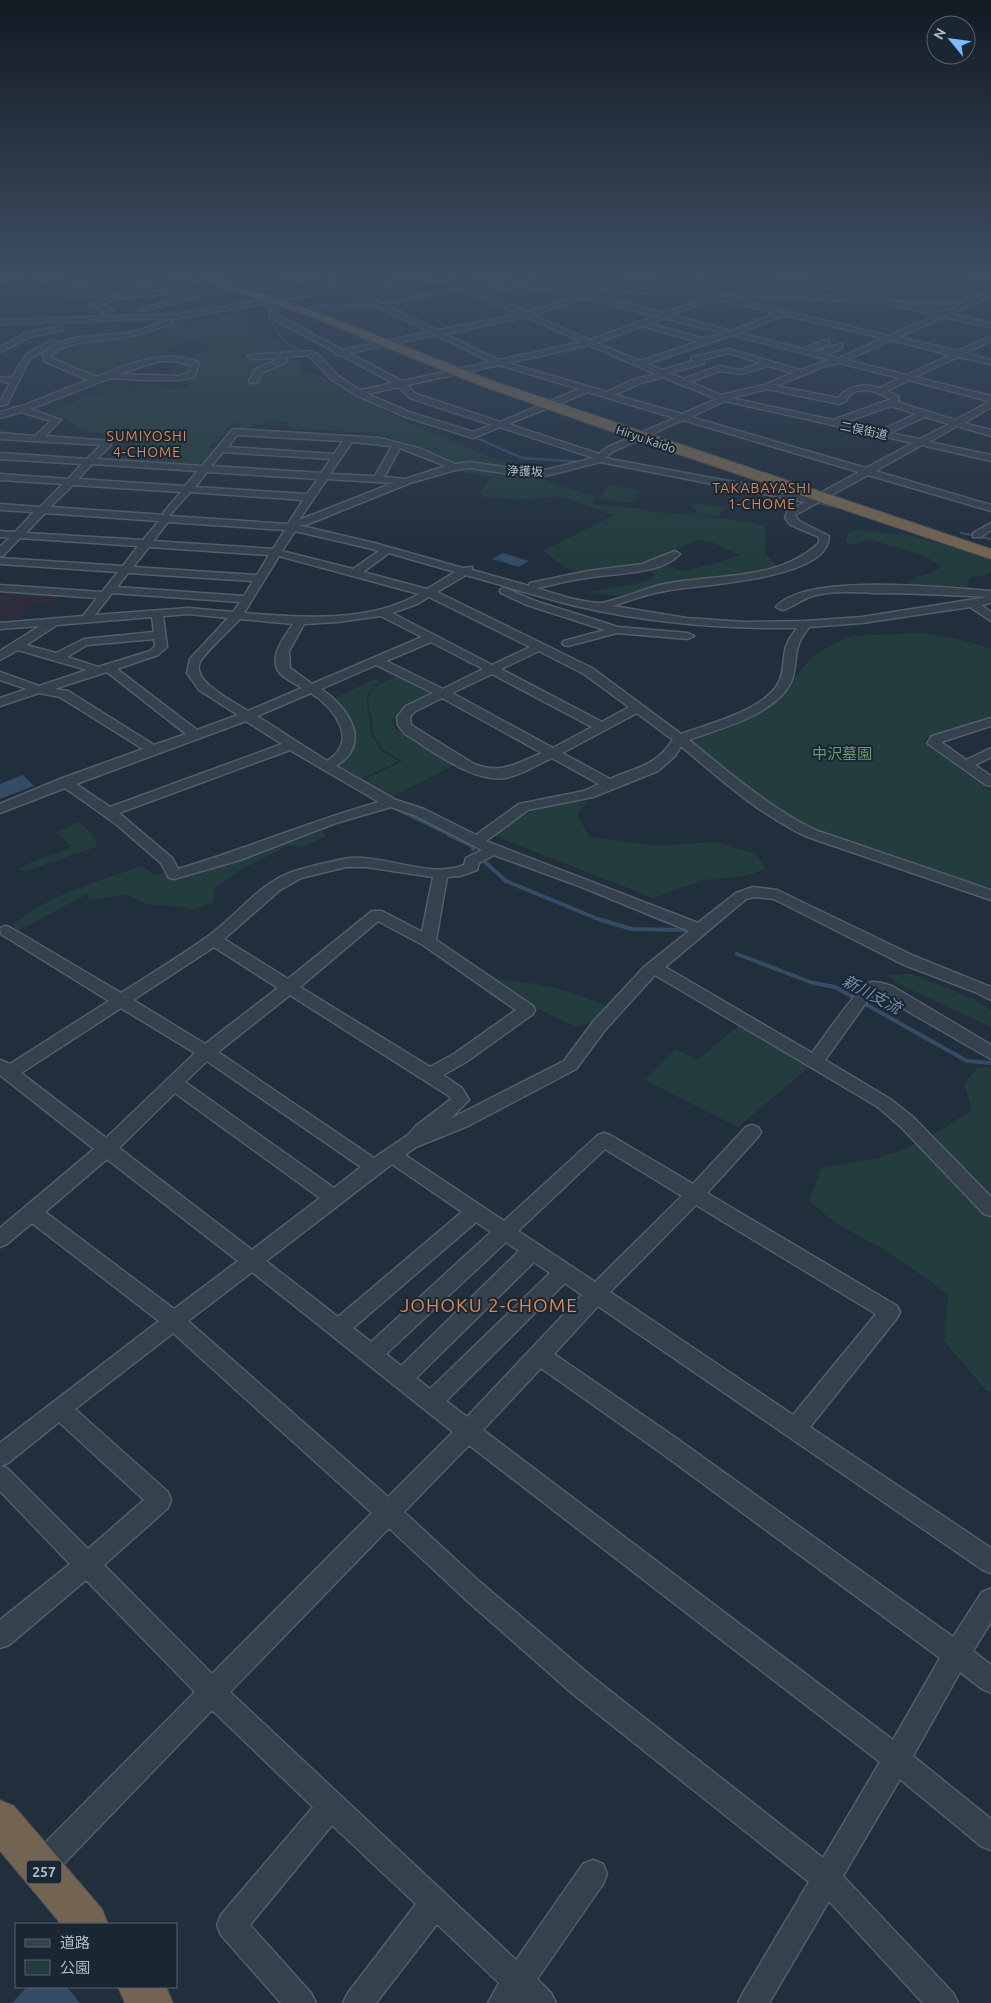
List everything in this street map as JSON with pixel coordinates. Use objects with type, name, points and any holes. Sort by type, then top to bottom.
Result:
[{"type":"highway","name":"Hiryu Kaido","points":[[453,367],[815,499],[991,548]]},
{"type":"highway","name":"Hiryu Kaido","points":[[815,499],[884,517],[991,554]]},
{"type":"highway","name":"257","points":[[0,1820],[86,1923]]},
{"type":"highway","points":[[140,1988],[152,2003]]},
{"type":"street","points":[[22,367],[16,381],[3,399],[18,410],[58,420],[38,438]]},
{"type":"street","points":[[64,367],[95,380]]},
{"type":"street","points":[[0,415],[18,410],[127,367]]},
{"type":"street","points":[[109,374],[142,378],[184,378],[191,375],[194,367]]},
{"type":"street","points":[[253,381],[259,371],[267,367]]},
{"type":"street","points":[[325,367],[335,378],[359,393],[406,414],[473,435],[587,389]]},
{"type":"street","points":[[371,367],[402,384],[413,396],[598,459],[815,499]]},
{"type":"street","points":[[359,393],[471,367]]},
{"type":"street","points":[[515,367],[991,508]]},
{"type":"street","name":"二俣街道","points":[[647,367],[722,398],[991,458]]},
{"type":"street","points":[[607,395],[638,381],[683,367]]},
{"type":"street","points":[[682,382],[719,368],[740,372],[751,367]]},
{"type":"street","points":[[789,367],[800,373]]},
{"type":"street","points":[[598,459],[609,450],[722,398],[767,387],[814,367]]},
{"type":"street","points":[[870,367],[991,399]]},
{"type":"street","points":[[880,391],[928,367]]},
{"type":"street","points":[[0,379],[16,381]]},
{"type":"street","points":[[806,417],[821,408],[844,399],[844,396],[851,390],[864,386],[880,391],[896,400],[834,423]]},
{"type":"street","points":[[767,387],[839,401]]},
{"type":"street","points":[[891,403],[991,434]]},
{"type":"street","points":[[607,604],[653,590],[744,577],[793,566],[806,560],[824,544],[824,536],[795,523],[790,518],[790,514],[991,404]]},
{"type":"street","points":[[7,422],[18,410]]},
{"type":"street","points":[[881,433],[924,414]]},
{"type":"street","points":[[87,618],[204,468],[235,432],[397,444],[421,451],[454,467]]},
{"type":"street","points":[[0,436],[108,442],[0,553]]},
{"type":"street","points":[[349,439],[309,497],[296,524],[258,578],[237,615],[194,662],[194,679],[203,687],[291,745],[391,803],[419,812],[493,850],[584,883],[699,929]]},
{"type":"street","points":[[378,480],[397,444]]},
{"type":"street","points":[[221,449],[337,457]]},
{"type":"street","points":[[0,456],[408,481]]},
{"type":"street","name":"浄護坂","points":[[454,467],[470,465],[529,474],[564,470],[598,459]]},
{"type":"street","points":[[296,524],[408,481],[454,467]]},
{"type":"street","points":[[0,477],[309,497]]},
{"type":"street","points":[[0,502],[45,507],[296,524],[349,534],[467,570],[492,580],[578,604],[686,622],[805,624],[862,620],[991,600]]},
{"type":"street","points":[[0,507],[45,507]]},
{"type":"street","points":[[296,524],[387,550],[607,604],[688,615],[795,619],[855,614],[991,594]]},
{"type":"street","points":[[978,535],[991,526]]},
{"type":"street","points":[[0,534],[275,552],[430,593],[588,671],[680,740],[755,801],[801,829],[991,895]]},
{"type":"street","points":[[354,573],[387,550]]},
{"type":"street","points":[[534,585],[590,574],[638,569],[668,559],[675,554]]},
{"type":"street","points":[[0,561],[258,578]]},
{"type":"street","points":[[0,626],[188,610],[300,621],[337,619],[383,612],[413,602],[467,570]]},
{"type":"street","points":[[492,580],[509,593],[531,603],[617,630],[688,636]]},
{"type":"street","points":[[0,588],[246,599]]},
{"type":"street","points":[[782,606],[793,599],[813,592],[835,589],[900,589],[991,594]]},
{"type":"street","points":[[972,604],[991,618]]},
{"type":"street","points":[[0,702],[154,654],[161,647],[156,612]]},
{"type":"street","points":[[383,612],[429,638],[602,727]]},
{"type":"street","points":[[0,656],[57,621]]},
{"type":"street","points":[[300,621],[282,653],[281,662],[284,670],[335,704],[343,714],[348,730],[348,745],[342,757],[327,766]]},
{"type":"street","points":[[477,841],[524,807],[572,799],[653,768],[670,753],[680,740],[752,711],[775,695],[786,680],[791,660],[792,645],[805,624]]},
{"type":"street","points":[[568,643],[617,630]]},
{"type":"street","points":[[58,657],[84,642],[160,635]]},
{"type":"street","points":[[0,808],[65,782],[247,716],[429,638]]},
{"type":"street","points":[[17,646],[93,668],[92,673]]},
{"type":"street","points":[[540,646],[410,709],[402,720],[409,731],[469,768],[481,772],[504,774],[553,753],[637,708]]},
{"type":"street","points":[[376,660],[442,693],[611,785]]},
{"type":"street","points":[[109,668],[196,735]]},
{"type":"street","points":[[0,676],[40,690],[64,694],[153,750]]},
{"type":"street","points":[[991,722],[937,739],[934,743],[991,782]]},
{"type":"street","points":[[976,728],[991,735]]},
{"type":"street","points":[[110,812],[291,745]]},
{"type":"street","points":[[966,765],[991,752]]},
{"type":"street","points":[[65,782],[110,812],[167,861],[174,875],[234,857],[331,820],[391,803]]},
{"type":"street","points":[[493,850],[471,861],[472,867],[460,872],[428,873],[376,864],[346,863],[296,875],[275,887],[214,940],[122,1001],[4,1069],[468,1431],[897,1759],[991,1836]]},
{"type":"street","points":[[428,942],[441,872]]},
{"type":"street","points":[[410,1142],[462,1120],[570,1065],[611,1013],[654,968],[741,896],[753,892],[777,896],[908,960],[939,973],[988,988]]},
{"type":"street","points":[[0,1239],[106,1149],[206,1052],[288,988],[377,914],[428,942],[527,1010],[460,1058],[430,1075]]},
{"type":"street","points":[[2,931],[206,1052],[374,1167]]},
{"type":"street","points":[[0,1456],[251,1260],[410,1142],[431,1121],[452,1108],[460,1100],[456,1092],[430,1075],[214,940]]},
{"type":"street","points":[[654,968],[884,1103],[991,1209]]},
{"type":"street","points":[[814,1062],[860,1000],[873,987],[886,990],[991,1053]]},
{"type":"street","points":[[174,1084],[334,1198]]},
{"type":"street","points":[[40,1868],[468,1431],[595,1295],[696,1193],[752,1132]]},
{"type":"street","points":[[371,1355],[604,1140],[696,1193],[890,1312],[796,1428]]},
{"type":"street","points":[[392,1155],[595,1295],[796,1428],[991,1562]]},
{"type":"street","points":[[338,1329],[475,1212]]},
{"type":"street","points":[[32,1213],[173,1320],[388,1512],[472,1590],[582,1685],[826,1878],[942,2003]]},
{"type":"street","points":[[401,1379],[532,1251]]},
{"type":"street","points":[[431,1402],[563,1272]]},
{"type":"street","points":[[539,1355],[668,1445],[991,1680]]},
{"type":"street","points":[[0,1636],[88,1564],[160,1500],[60,1409]]},
{"type":"street","points":[[0,1476],[212,1692],[330,1807],[359,1831],[435,1903],[511,1992],[540,2003]]},
{"type":"street","points":[[753,2003],[956,1655],[991,1600]]},
{"type":"street","points":[[301,2003],[231,1925],[330,1807]]},
{"type":"street","points":[[511,1992],[593,1874]]},
{"type":"street","points":[[358,2003],[435,1903]]},
{"type":"shaded area","points":[[503,553],[529,561],[519,567],[492,559]]},
{"type":"shaded area","points":[[0,589],[62,593],[51,604],[32,603],[19,619],[0,621]]},
{"type":"shaded area","points":[[23,775],[34,786],[0,799],[0,784]]},
{"type":"shaded area","points":[[26,1988],[68,1988],[80,2003],[12,2003]]},
{"type":"green space","points":[[73,367],[118,367],[97,376]]},
{"type":"green space","points":[[301,367],[300,370],[320,376],[398,418],[511,466],[522,477],[545,480],[595,497],[592,504],[694,515],[697,510],[693,508],[696,503],[726,507],[719,516],[695,515],[765,527],[766,552],[768,557],[778,566],[746,574],[667,583],[619,596],[586,592],[639,583],[654,577],[649,568],[664,565],[683,571],[714,564],[740,555],[700,539],[652,560],[579,572],[565,567],[543,551],[614,515],[558,496],[524,500],[489,498],[479,494],[492,477],[451,471],[453,464],[443,458],[377,433],[291,429],[287,423],[276,421],[251,426],[246,431],[238,429],[243,424],[236,423],[225,427],[229,432],[217,437],[209,447],[214,449],[203,468],[113,462],[116,459],[141,453],[134,447],[133,440],[124,434],[85,432],[59,415],[47,412],[66,407],[84,396],[103,395],[112,391],[134,392],[185,389],[189,387],[189,380],[168,376],[174,368]]},
{"type":"green space","points":[[608,485],[637,489],[636,491],[639,491],[633,503],[599,499]]},
{"type":"green space","points":[[857,530],[909,535],[973,553],[991,560],[991,572],[986,575],[970,577],[967,583],[971,591],[904,588],[916,578],[935,571],[941,565],[923,556],[870,539],[853,545],[846,542],[848,533]]},
{"type":"green space","name":"中沢墓園","points":[[922,633],[966,641],[991,649],[991,717],[925,739],[924,743],[991,791],[991,887],[933,871],[807,826],[744,786],[700,749],[693,740],[749,719],[779,701],[803,667],[816,654],[841,640],[854,636]]},
{"type":"green space","points":[[398,675],[428,689],[428,696],[403,708],[392,719],[395,728],[456,764],[389,798],[362,781],[403,761],[384,750],[374,735],[368,698],[374,687]]},
{"type":"green space","points":[[375,679],[381,682],[373,686],[366,697],[371,734],[381,751],[398,761],[357,781],[334,767],[349,752],[352,734],[346,716],[333,699]]},
{"type":"green space","points":[[570,802],[588,802],[577,814],[589,837],[656,846],[714,842],[757,854],[765,869],[746,876],[703,880],[653,898],[493,835],[529,813]]},
{"type":"green space","points":[[78,822],[93,836],[96,847],[26,871],[19,870],[72,846],[56,832]]},
{"type":"green space","points":[[312,822],[326,836],[303,847],[289,845],[240,870],[215,888],[212,903],[194,910],[145,904],[127,894],[90,900],[87,894],[16,932],[13,925],[27,914],[58,897],[142,866],[155,875],[226,856]]},
{"type":"green space","points":[[912,974],[973,999],[991,1010],[991,1027],[897,983],[887,975]]},
{"type":"green space","points":[[490,978],[563,990],[605,1006],[598,1020],[576,1027],[518,999],[494,998],[480,987]]},
{"type":"green space","points":[[740,1024],[809,1067],[738,1127],[645,1080],[676,1049],[698,1060]]},
{"type":"green space","points":[[991,1067],[991,1391],[987,1391],[944,1341],[948,1294],[890,1253],[836,1223],[809,1201],[822,1167],[868,1160],[896,1152],[948,1126],[972,1110],[964,1084],[977,1068]]},
{"type":"waterway","points":[[363,398],[389,410]]},
{"type":"waterway","points":[[472,436],[522,458],[582,462]]},
{"type":"waterway","points":[[813,502],[841,508]]},
{"type":"waterway","points":[[961,533],[991,539]]},
{"type":"waterway","points":[[394,808],[452,836]]},
{"type":"waterway","points":[[449,835],[472,846],[473,849]]},
{"type":"waterway","name":"新川支流","points":[[485,862],[506,881],[598,919],[632,929],[684,930]]},
{"type":"waterway","name":"新川支流","points":[[737,954],[813,983],[835,987],[967,1061],[991,1063]]},
{"type":"district","name":"SUMIYOSHI 4-CHOME","points":[[147,444]]},
{"type":"district","name":"TAKABAYASHI 1-CHOME","points":[[762,496]]},
{"type":"district","name":"JOHOKU 2-CHOME","points":[[489,1305]]}]
